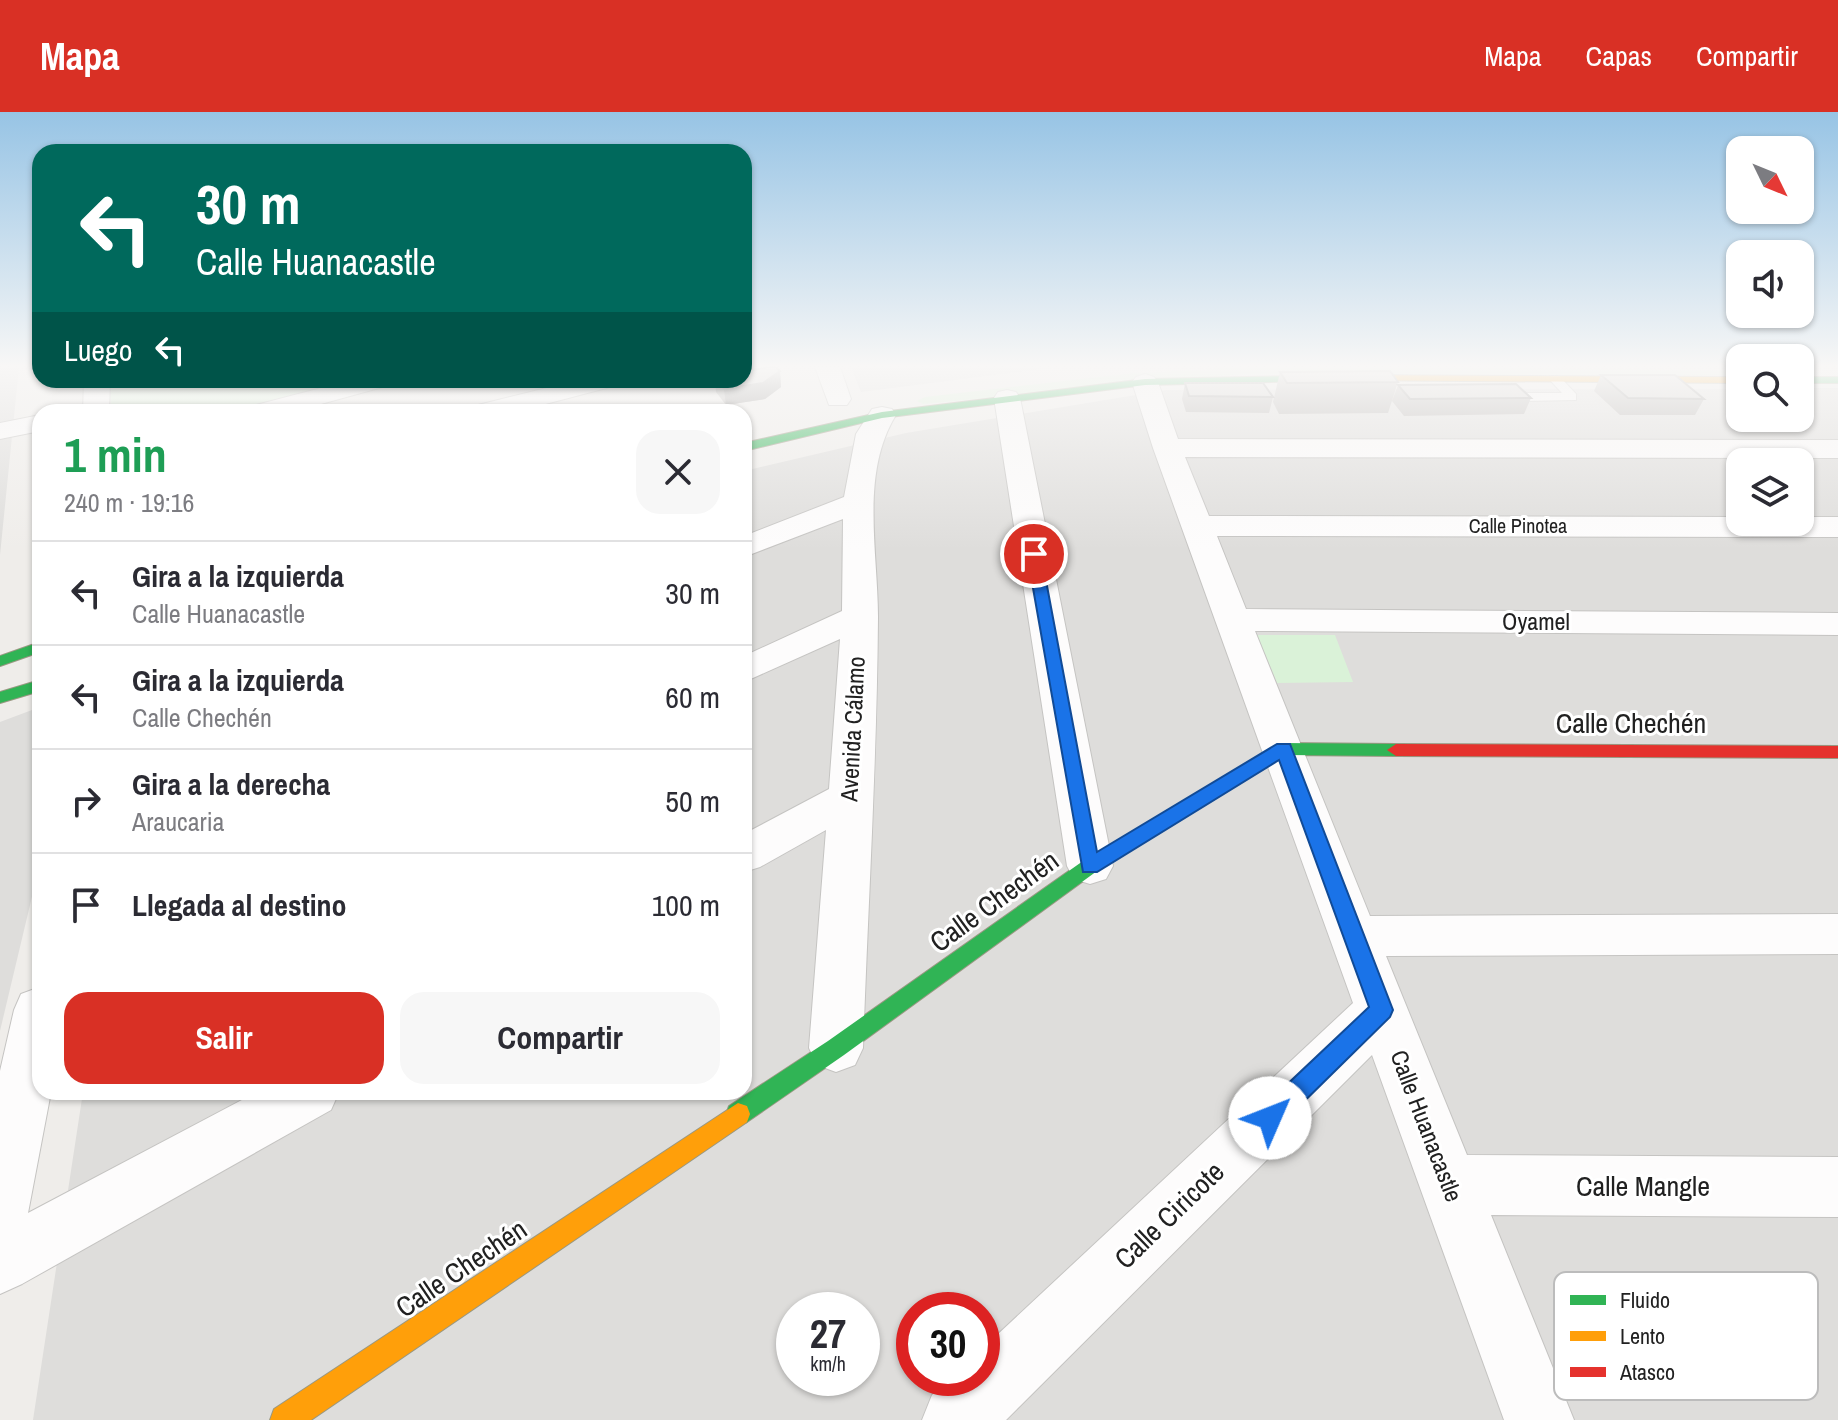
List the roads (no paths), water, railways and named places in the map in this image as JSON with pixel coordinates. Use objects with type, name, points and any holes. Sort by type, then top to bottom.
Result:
[{"type":"street","points":[[792,435],[800,428]]},
{"type":"street","points":[[752,445],[823,428]]},
{"type":"street","name":"Avenida Cálamo","points":[[836,1048],[860,616],[858,502],[870,434],[874,428]]},
{"type":"street","points":[[1012,428],[1090,866]]},
{"type":"street","name":"Calle Huanacastle","points":[[1168,428],[1167,448],[1539,1420]]},
{"type":"street","points":[[1167,448],[1838,449]]},
{"type":"street","points":[[752,544],[858,502]]},
{"type":"street","name":"Calle Pinotea","points":[[1197,526],[1838,527]]},
{"type":"street","points":[[752,666],[860,616]]},
{"type":"street","name":"Oyamel","points":[[1234,620],[1838,624]]},
{"type":"street","points":[[0,661],[32,650]]},
{"type":"street","points":[[0,698],[32,688]]},
{"type":"street","name":"Calle Chechén","points":[[285,1420],[836,1048],[1090,866],[1283,749],[1838,752]]},
{"type":"street","points":[[752,851],[850,797]]},
{"type":"street","points":[[1353,936],[1838,934]]},
{"type":"street","name":"Calle Ciricote","points":[[957,1420],[1382,1010]]},
{"type":"street","points":[[0,1207],[32,1049]]},
{"type":"street","points":[[0,1262],[296,1100]]},
{"type":"street","name":"Calle Mangle","points":[[1449,1185],[1838,1187]]}]
